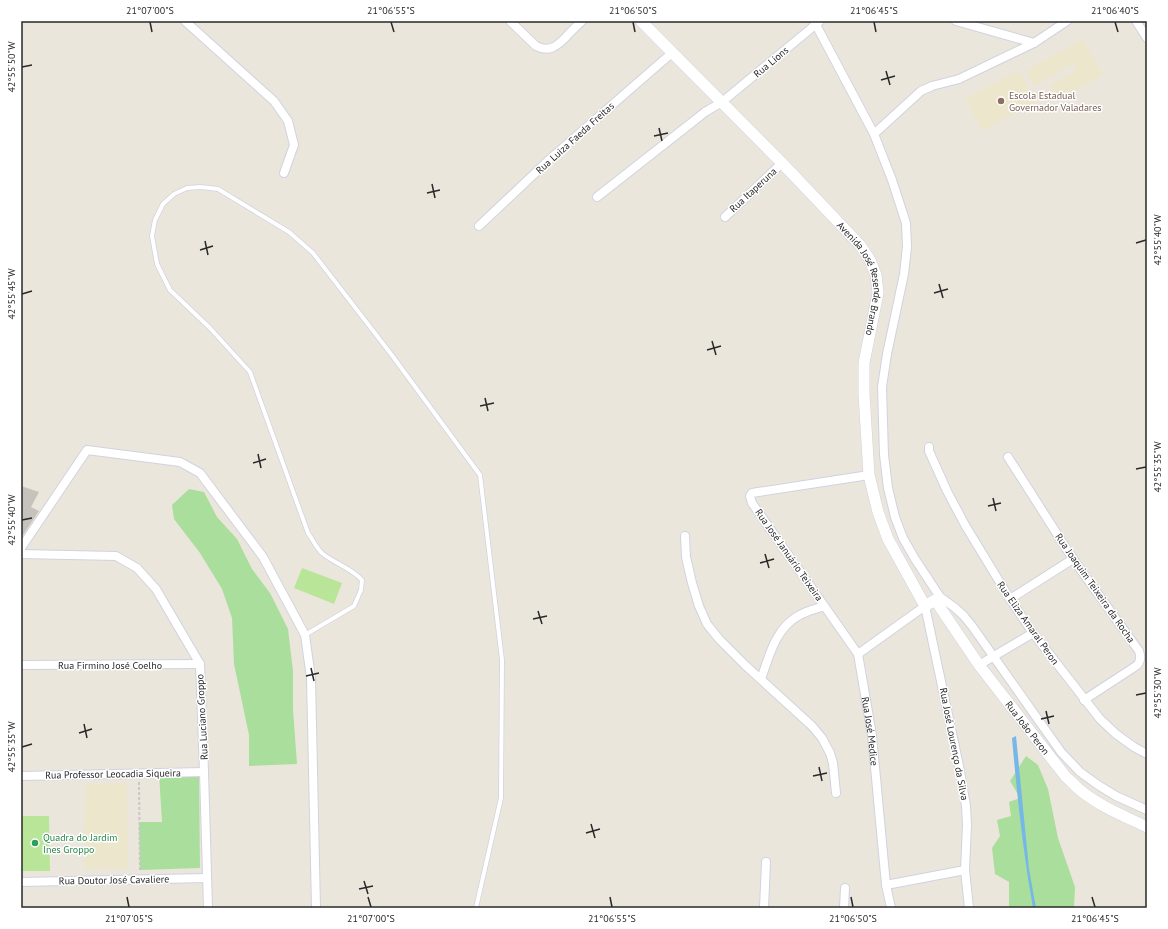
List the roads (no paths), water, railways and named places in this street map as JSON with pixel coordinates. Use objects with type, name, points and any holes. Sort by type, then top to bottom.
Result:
[{"type":"street","points":[[185,21],[274,101],[288,121],[294,145],[284,173]]},
{"type":"street","points":[[510,21],[536,46],[548,49],[556,47],[582,21]]},
{"type":"street","name":"Avenida José Resende Brando","points":[[641,21],[860,244],[870,260],[876,275],[878,293],[864,363],[864,394],[869,475],[878,512],[888,539],[933,601]]},
{"type":"street","points":[[956,21],[1034,43]]},
{"type":"street","points":[[874,134],[921,91],[932,86],[959,79],[1034,43],[1067,21]]},
{"type":"street","points":[[1136,21],[1147,38]]},
{"type":"street","points":[[817,22],[839,70],[874,134],[892,180],[906,223],[907,247],[904,274],[887,354],[882,387],[884,455],[888,488],[895,517],[933,601]]},
{"type":"street","name":"Rua Lions","points":[[597,197],[705,112],[722,102],[817,22]]},
{"type":"street","name":"Rua Luiza Faeda Freitas","points":[[479,226],[567,144],[673,52]]},
{"type":"street","name":"Rua Itaperuna","points":[[725,217],[782,163]]},
{"type":"street","name":"Rua Eliza Amaral Peron","points":[[929,447],[947,491],[965,525],[1010,599],[1034,633],[1100,719],[1116,734],[1147,754]]},
{"type":"street","points":[[21,548],[87,450],[180,462],[200,473],[267,564],[305,635],[311,678],[316,908]]},
{"type":"street","name":"Rua Joaquim Teixeira da Rocha","points":[[1008,457],[1073,560],[1141,655],[1136,666],[1084,700]]},
{"type":"street","name":"Rua José Januário Teixeira","points":[[858,654],[752,503],[750,496],[752,493],[869,475]]},
{"type":"street","points":[[685,536],[686,557],[692,583],[699,606],[707,624],[719,639],[812,726],[822,738],[830,752],[833,763],[836,793]]},
{"type":"street","name":"Rua Luciano Groppo","points":[[21,554],[116,556],[137,568],[156,590],[200,664],[208,908]]},
{"type":"street","points":[[1010,599],[1073,560]]},
{"type":"street","points":[[858,654],[933,601]]},
{"type":"street","points":[[933,601],[954,607],[962,615],[1061,752],[1080,772],[1116,796],[1147,810]]},
{"type":"street","name":"Rua João Peron","points":[[933,601],[979,664],[1066,777],[1080,790],[1093,799],[1147,827]]},
{"type":"street","name":"Rua José Lourenço da Silva","points":[[933,601],[964,793],[967,824],[965,870],[969,908]]},
{"type":"street","points":[[761,679],[776,638],[783,629],[798,615],[824,606]]},
{"type":"street","points":[[979,664],[1034,633]]},
{"type":"street","name":"Rua José Medice","points":[[858,654],[872,734],[886,885],[891,908]]},
{"type":"street","name":"Rua Firmino José Coelho","points":[[21,665],[200,664]]},
{"type":"street","name":"Rua Professor Leocadia Siqueira","points":[[21,776],[204,772]]},
{"type":"street","points":[[764,908],[766,862]]},
{"type":"street","points":[[886,885],[965,870]]},
{"type":"street","name":"Rua Doutor José Cavaliere","points":[[21,882],[207,878]]},
{"type":"street","points":[[844,908],[845,888]]},
{"type":"lane","points":[[305,635],[354,606],[361,590],[362,580],[356,573],[322,553],[308,533],[250,372],[210,328],[170,290],[157,264],[152,236],[155,220],[163,204],[174,194],[188,188],[201,187],[218,189],[289,232],[313,253],[391,354],[480,475],[502,660],[501,798],[476,908]]},
{"type":"water","points":[[1016,736],[1029,869],[1036,908],[1033,908],[1026,866],[1016,781],[1012,738]]},
{"type":"place","name":"Escola Estadual Governador Valadares","points":[[1001,101]]},
{"type":"place","name":"Quadra do Jardim Ines Groppo","points":[[35,843]]}]
